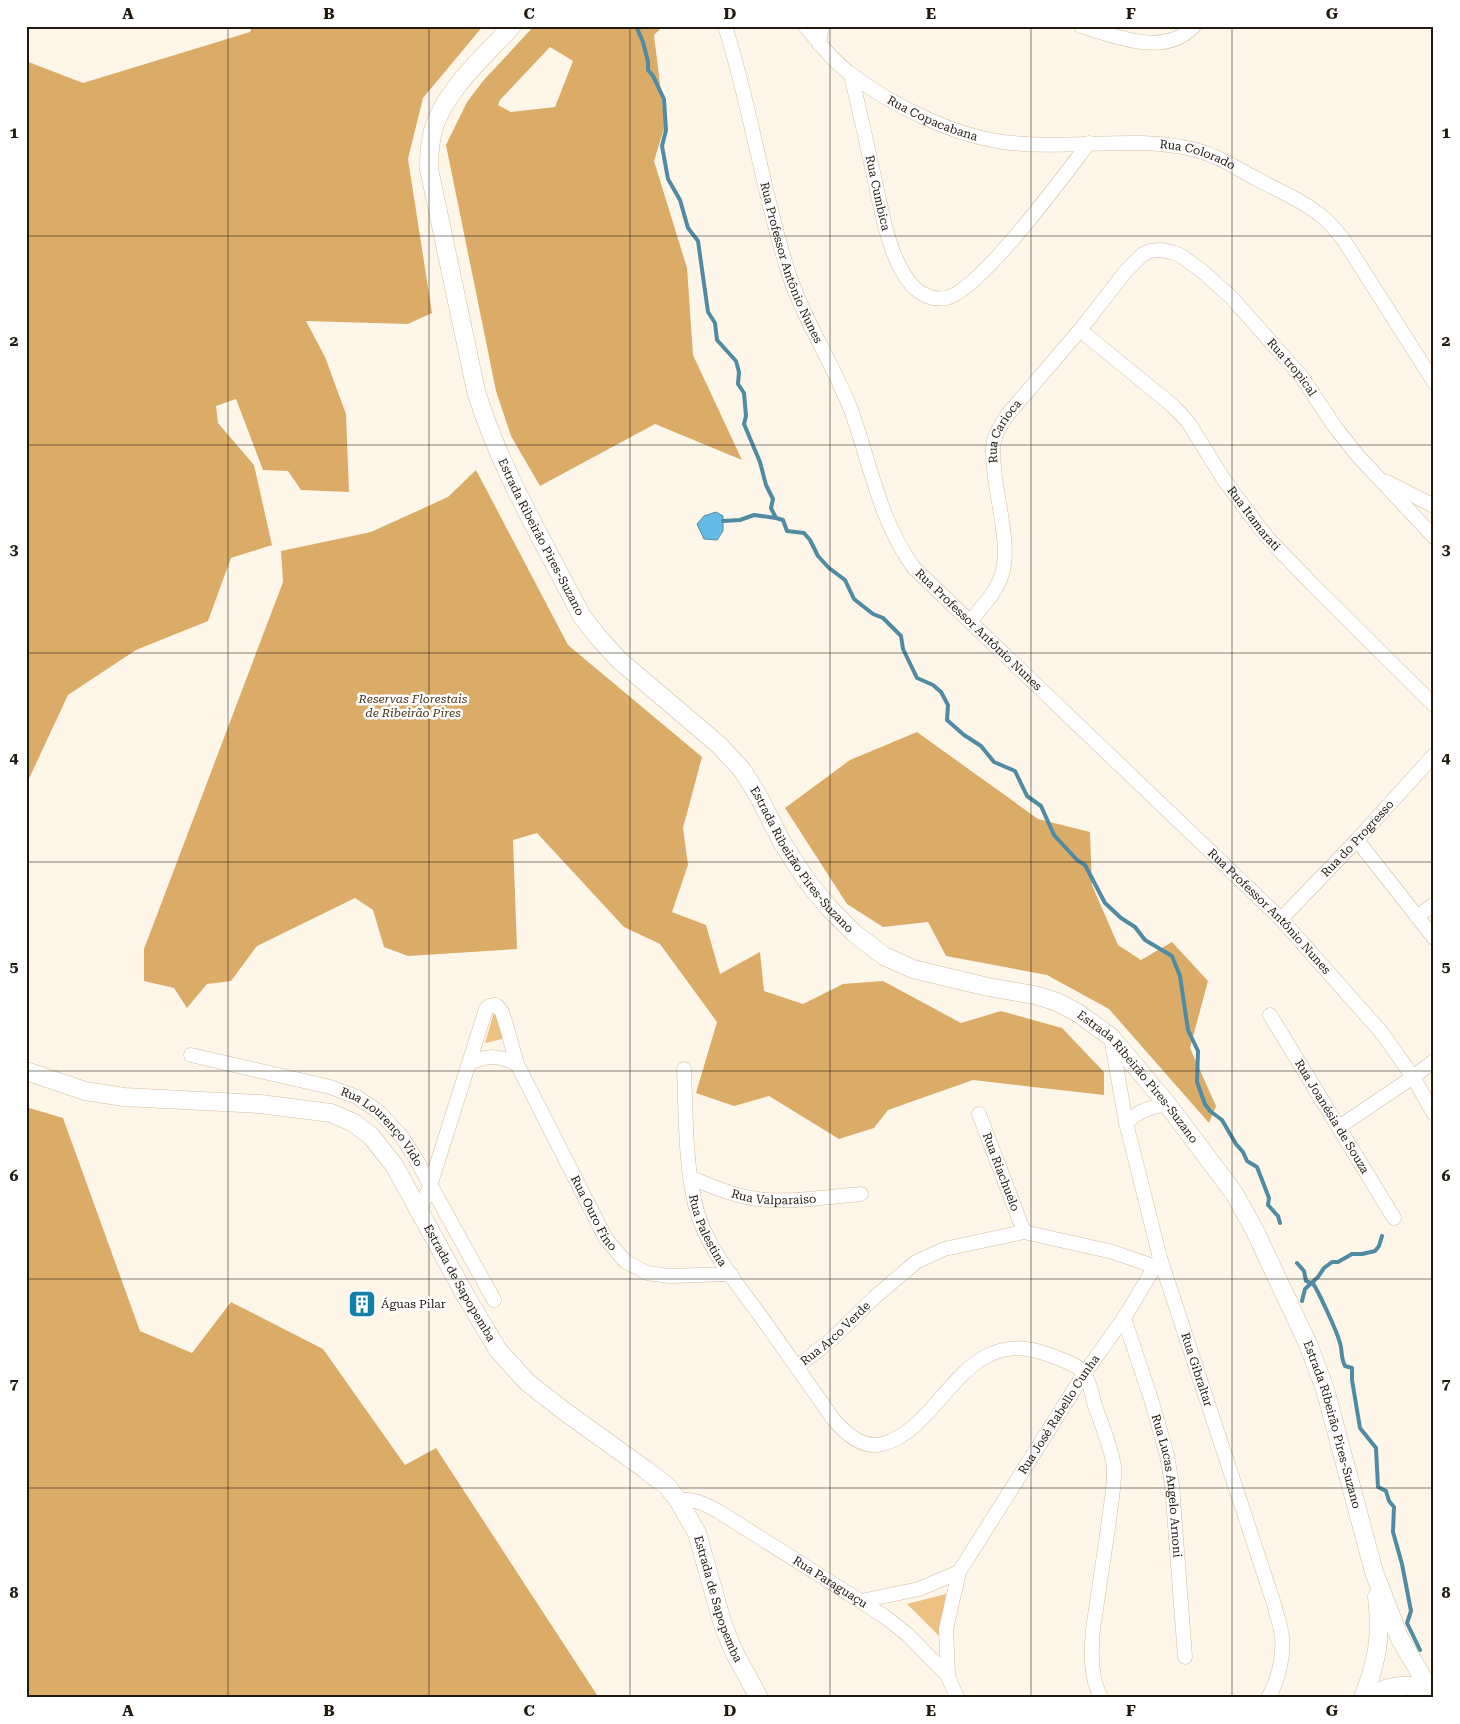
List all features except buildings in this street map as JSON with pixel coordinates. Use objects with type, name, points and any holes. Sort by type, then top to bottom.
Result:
[{"type":"main road","name":"Estrada Ribeirão Pires-Suzano","points":[[512,26],[452,93],[434,128],[429,152],[429,169],[476,391],[485,421],[497,450],[581,615],[619,660],[719,745],[742,770],[758,795],[783,844],[807,881],[829,908],[854,933],[884,956],[913,969],[988,987],[1035,995],[1057,1002],[1078,1013],[1111,1037],[1167,1104],[1234,1193],[1255,1230],[1308,1344],[1325,1389],[1374,1572]]},
{"type":"main road","name":"Estrada de Sapopemba","points":[[26,1072],[85,1092],[134,1097],[260,1104],[332,1113],[354,1123],[372,1136],[394,1165],[467,1298],[498,1350],[527,1382],[564,1412],[667,1486],[678,1500],[697,1533],[723,1626],[734,1652],[759,1698]]},
{"type":"main road","points":[[1374,1572],[1400,1639],[1431,1693]]},
{"type":"main road","points":[[1363,1698],[1378,1651],[1380,1632],[1374,1572]]},
{"type":"main road","points":[[1368,1698],[1375,1692],[1388,1687],[1402,1685],[1415,1685],[1431,1693]]},
{"type":"street","name":"Rua Professor Antônio Nunes","points":[[725,26],[775,228],[787,267],[851,410],[878,497],[896,542],[914,568],[1281,919],[1382,1034],[1413,1077],[1434,1114]]},
{"type":"street","name":"Rua Copacabana","points":[[805,26],[819,44],[851,74],[903,107],[929,119],[960,131],[1003,142],[1041,144],[1089,143]]},
{"type":"street","points":[[819,44],[822,26]]},
{"type":"street","points":[[1081,26],[1150,44],[1174,39],[1194,26]]},
{"type":"street","name":"Rua Cumbica","points":[[851,74],[886,229],[897,262],[916,290],[930,298],[946,298],[976,279],[1038,210],[1089,143]]},
{"type":"street","name":"Rua Colorado","points":[[1089,143],[1165,145],[1213,156],[1310,208],[1325,219],[1343,239],[1420,363],[1434,382]]},
{"type":"street","name":"Rua tropical","points":[[1126,271],[1142,255],[1160,250],[1180,255],[1202,271],[1232,297],[1274,343],[1301,376],[1335,427],[1358,456],[1434,537]]},
{"type":"street","name":"Rua Carioca","points":[[970,621],[994,592],[1001,578],[1005,561],[1005,545],[995,488],[993,457],[994,441],[999,427],[1080,330],[1126,271]]},
{"type":"street","name":"Rua Itamarati","points":[[1080,330],[1173,406],[1188,422],[1224,480],[1266,536],[1434,705]]},
{"type":"street","points":[[1377,477],[1434,506]]},
{"type":"street","name":"Rua do Progresso","points":[[1281,919],[1357,840],[1434,755]]},
{"type":"street","points":[[1357,840],[1434,938]]},
{"type":"street","points":[[1417,917],[1434,904]]},
{"type":"street","name":"Rua Ouro Fino","points":[[420,1211],[470,1064],[486,1009],[496,1005],[502,1012],[517,1064],[606,1239],[625,1261],[647,1273],[669,1276],[731,1274]]},
{"type":"street","name":"Rua Joanésia de Souza","points":[[1270,1016],[1394,1218]]},
{"type":"street","name":"Rua Gibraltar","points":[[1111,1037],[1126,1123],[1158,1262],[1275,1607],[1282,1638],[1281,1658],[1273,1690],[1268,1698]]},
{"type":"street","name":"Rua Lourenço Vido","points":[[191,1055],[330,1087],[357,1097],[379,1112],[402,1137],[494,1300]]},
{"type":"street","points":[[470,1064],[483,1058],[494,1057],[503,1058],[517,1064]]},
{"type":"street","points":[[1339,1127],[1434,1061]]},
{"type":"street","name":"Rua Palestina","points":[[684,1069],[687,1146],[695,1206],[702,1226],[713,1248],[797,1368]]},
{"type":"street","points":[[1126,1123],[1137,1112],[1167,1104]]},
{"type":"street","name":"Rua Riachuelo","points":[[978,1114],[1024,1232]]},
{"type":"street","name":"Rua Valparaiso","points":[[691,1178],[732,1193],[757,1199],[810,1199],[861,1194]]},
{"type":"street","name":"Rua Arco Verde","points":[[1084,1374],[1062,1359],[1030,1349],[1004,1348],[985,1357],[965,1371],[928,1413],[909,1429],[894,1440],[873,1445],[856,1440],[845,1432],[834,1420],[797,1368],[831,1340],[875,1297],[916,1262],[944,1249],[1024,1232],[1158,1262]]},
{"type":"street","name":"Rua José Rabello Cunha","points":[[948,1676],[946,1629],[959,1572],[1084,1374],[1124,1318],[1158,1262]]},
{"type":"street","name":"Rua Lucas Angelo Arnoni","points":[[1124,1318],[1151,1399],[1167,1455],[1172,1484],[1185,1657]]},
{"type":"street","points":[[1084,1374],[1108,1443],[1114,1468],[1091,1650],[1092,1670],[1101,1698]]},
{"type":"street","name":"Rua Paraguaçu","points":[[678,1500],[698,1501],[718,1511],[884,1616],[908,1636],[948,1676],[957,1698]]},
{"type":"street","points":[[861,1601],[919,1589],[959,1572]]},
{"type":"shaded area","points":[[495,1009],[511,1043],[502,1039],[485,1043]]},
{"type":"shaded area","points":[[946,1594],[939,1636],[907,1604]]},
{"type":"green space","points":[[252,26],[483,26],[423,98],[408,159],[432,313],[408,324],[306,321],[325,357],[346,414],[349,492],[301,490],[288,471],[263,470],[236,399],[216,406],[218,423],[254,465],[272,545],[231,558],[208,621],[136,650],[68,695],[26,785],[26,61],[83,83],[250,32]]},
{"type":"green space","points":[[534,26],[663,26],[654,35],[665,125],[654,161],[687,268],[693,355],[742,460],[655,424],[540,486],[511,436],[496,391],[446,145],[467,102],[483,81]],"holes":[[[550,47],[573,61],[555,107],[511,112],[498,105],[500,100]]]},
{"type":"green space","name":"Reservas Florestais de Ribeirão Pires","points":[[476,470],[568,645],[702,757],[683,828],[688,865],[672,912],[706,925],[720,974],[760,952],[764,991],[803,1004],[843,984],[883,981],[961,1023],[1001,1011],[1062,1028],[1104,1072],[1104,1095],[973,1080],[888,1110],[874,1128],[839,1139],[769,1096],[734,1106],[696,1093],[717,1022],[660,944],[624,927],[537,833],[513,840],[517,949],[408,956],[384,947],[373,910],[355,898],[257,946],[231,981],[207,984],[187,1008],[174,988],[144,981],[144,949],[283,582],[281,551],[371,532],[448,497]]},
{"type":"green space","points":[[917,732],[1038,819],[1090,832],[1092,885],[1118,945],[1141,960],[1172,942],[1208,981],[1190,1048],[1216,1106],[1209,1123],[1109,1009],[1047,975],[946,956],[928,922],[883,927],[847,904],[785,808],[850,760]]},
{"type":"green space","points":[[26,1107],[63,1118],[140,1331],[192,1353],[231,1302],[323,1349],[405,1465],[436,1448],[599,1698],[26,1698]]},
{"type":"water","points":[[716,512],[723,516],[723,531],[717,540],[704,539],[697,524],[704,516]]},
{"type":"waterway","points":[[636,26],[643,42],[648,70],[664,99],[666,130],[662,146],[668,179],[680,200],[688,228],[698,241],[708,312],[715,323],[717,340],[736,361],[739,372],[738,384],[744,393],[746,416],[744,424],[773,499],[771,508],[776,518],[783,520],[787,531],[804,533],[818,556],[829,568],[845,580],[854,599],[873,614],[883,618],[901,636],[903,649],[917,678],[933,685],[941,692],[948,705],[947,720],[964,735],[981,746],[994,762],[1015,771],[1027,796],[1041,806],[1054,835],[1077,860],[1085,865],[1105,903],[1121,918],[1135,927],[1145,940],[1172,956],[1180,976],[1188,1030],[1198,1051],[1197,1082],[1205,1104],[1210,1111],[1222,1120],[1247,1161],[1257,1167],[1269,1198],[1268,1205],[1278,1216],[1280,1223]]},
{"type":"waterway","points":[[723,521],[740,520],[754,515],[776,518]]},
{"type":"waterway","points":[[1302,1301],[1305,1289],[1318,1277],[1324,1268],[1332,1262],[1338,1262],[1352,1254],[1375,1251],[1379,1246],[1382,1236]]},
{"type":"waterway","points":[[1297,1263],[1304,1271],[1306,1281],[1312,1283],[1315,1287],[1327,1310],[1340,1343],[1345,1366],[1352,1368],[1352,1380],[1360,1428],[1376,1448],[1378,1487],[1386,1491],[1389,1501],[1394,1507],[1393,1532],[1402,1564],[1411,1611],[1407,1623],[1420,1650]]},
{"type":"place","name":"Águas Pilar","points":[[362,1304]]}]
